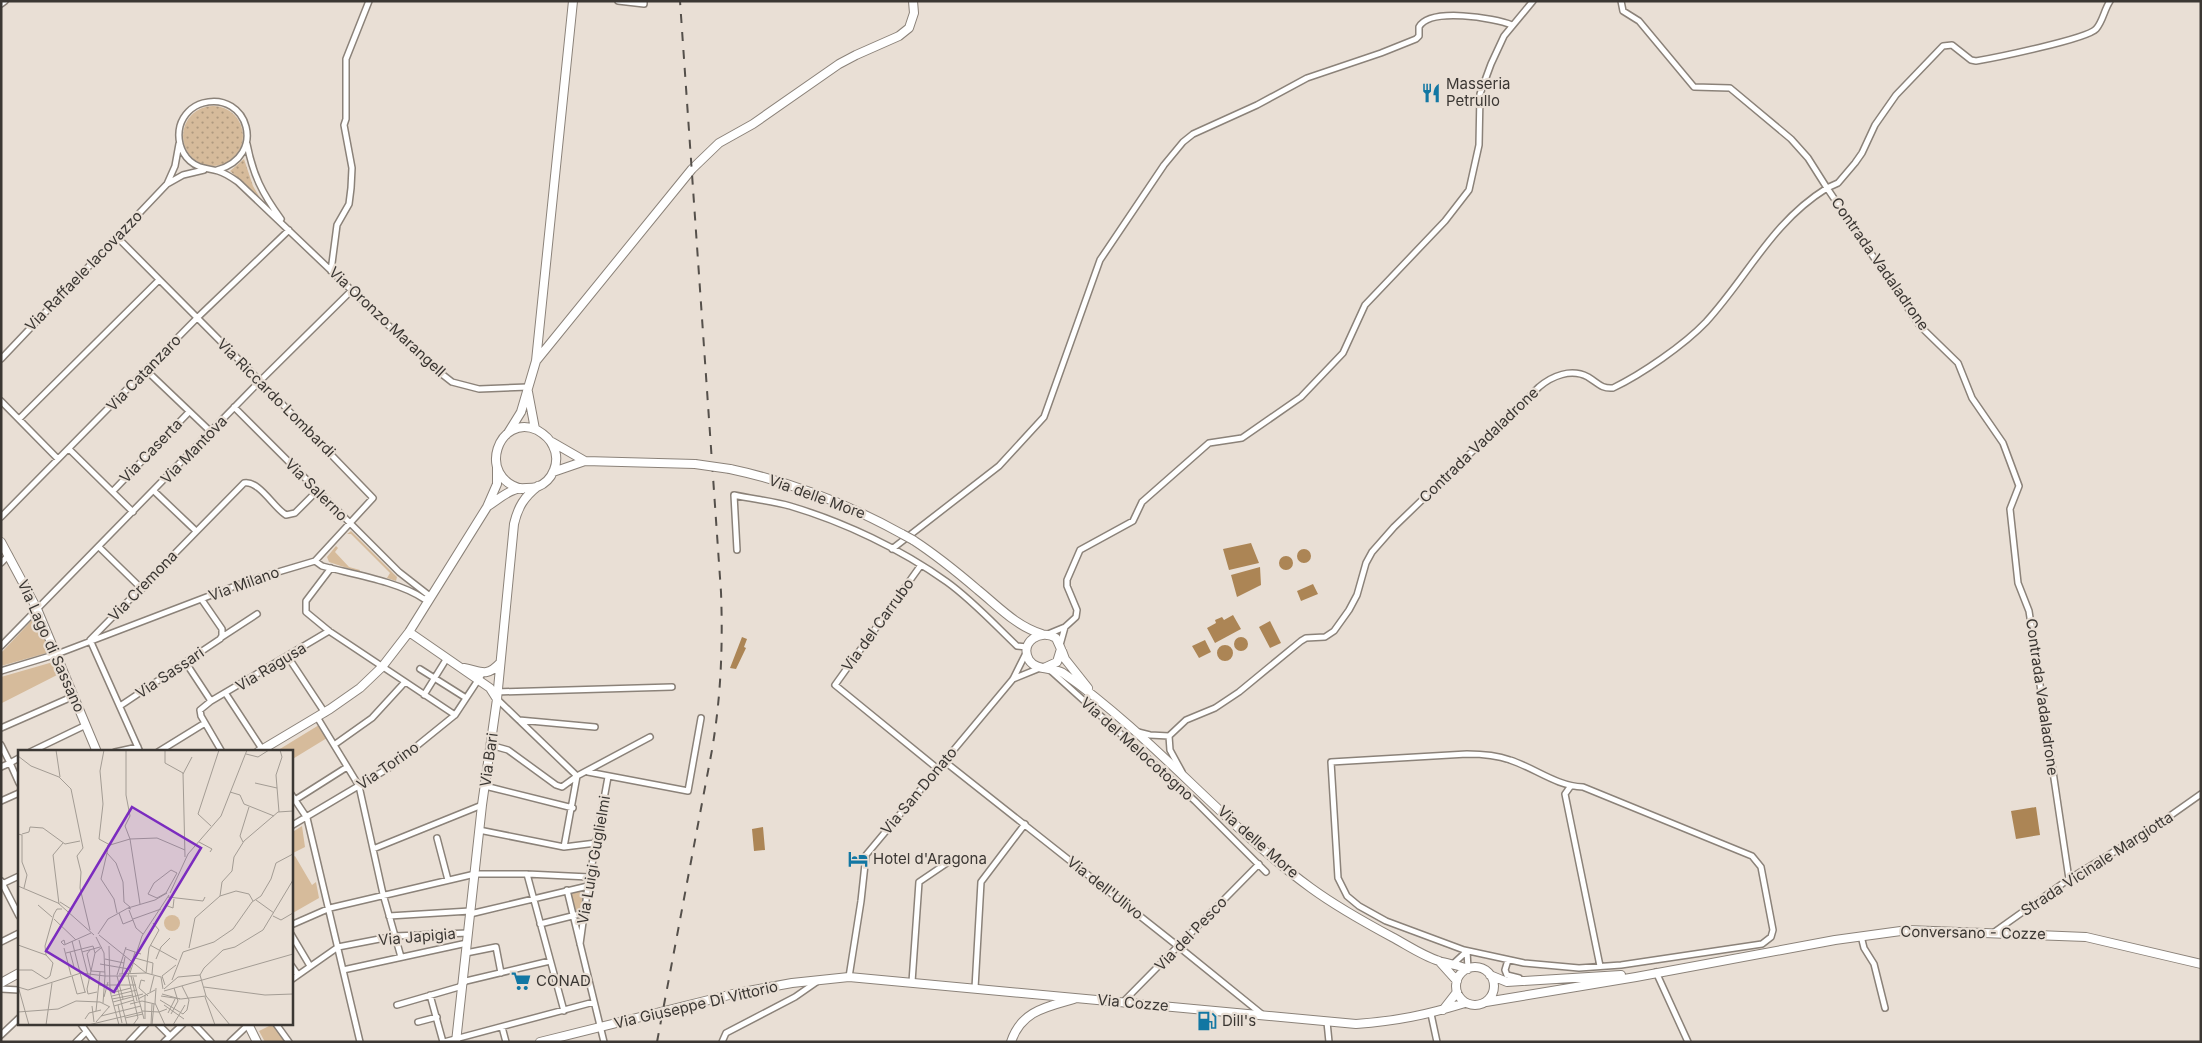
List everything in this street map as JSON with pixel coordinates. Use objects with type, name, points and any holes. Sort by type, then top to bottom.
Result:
[{"type":"main road","points":[[263,750],[360,688],[382,667],[409,632],[431,597],[487,507],[497,484],[495,458],[497,448],[521,412],[536,361],[573,1]]},
{"type":"main road","points":[[536,361],[692,169],[719,143],[754,124],[848,60],[899,36],[909,28],[914,13],[913,1]]},
{"type":"main road","points":[[528,388],[535,429]]},
{"type":"main road","points":[[508,433],[526,428],[535,429],[585,461]]},
{"type":"main road","points":[[487,507],[514,490],[538,486],[547,480],[553,472],[556,456],[551,441]]},
{"type":"main road","points":[[553,472],[585,461]]},
{"type":"main road","name":"Via delle More","points":[[585,461],[694,464],[730,469],[770,479],[829,499],[913,540],[949,566],[1016,622]]},
{"type":"main road","points":[[497,467],[508,483],[522,489]]},
{"type":"main road","name":"Via Bari","points":[[456,1041],[482,804],[500,663],[514,524],[517,510],[526,497],[538,486]]},
{"type":"main road","name":"Via Lago di Sassano","points":[[1,542],[38,609],[96,750]]},
{"type":"main road","points":[[1016,622],[1029,630],[1056,638],[1065,660],[1096,697]]},
{"type":"main road","points":[[1016,622],[1028,647],[1030,660],[1045,668],[1058,670],[1096,697]]},
{"type":"main road","points":[[409,632],[482,680],[496,692]]},
{"type":"main road","points":[[1028,647],[1034,636],[1045,634]]},
{"type":"main road","points":[[1045,668],[1057,662],[1061,647]]},
{"type":"main road","points":[[482,680],[500,663]]},
{"type":"main road","points":[[482,680],[496,692]]},
{"type":"main road","name":"Via delle More","points":[[1096,697],[1274,859],[1310,888],[1368,924],[1439,961]]},
{"type":"main road","name":"Conversano - Cozze","points":[[1656,972],[1861,936],[1908,930],[2086,936],[2201,964]]},
{"type":"main road","points":[[1439,961],[1468,968],[1480,968],[1490,975],[1507,982],[1577,979],[1656,972]]},
{"type":"main road","points":[[1439,961],[1457,980]]},
{"type":"main road","points":[[1468,968],[1463,971],[1457,980],[1457,992],[1465,1002],[1476,1005],[1656,972]]},
{"type":"main road","points":[[1,983],[18,973]]},
{"type":"main road","points":[[1486,1002],[1490,998],[1494,986],[1490,975]]},
{"type":"main road","name":"Via Cozze","points":[[823,978],[849,977],[912,982],[1356,1024],[1394,1021],[1431,1014],[1465,1002]]},
{"type":"main road","name":"Via Giuseppe Di Vittorio","points":[[540,1042],[737,993],[823,978]]},
{"type":"main road","points":[[1442,1010],[1457,992]]},
{"type":"main road","points":[[1011,1042],[1014,1031],[1029,1015],[1048,1006],[1079,998]]},
{"type":"main road","points":[[250,1026],[257,1042]]},
{"type":"street","points":[[1,4],[5,1]]},
{"type":"street","points":[[331,271],[337,225],[349,204],[351,188],[352,168],[344,125],[346,119],[346,59],[369,1]]},
{"type":"street","points":[[618,1],[644,4],[644,1]]},
{"type":"street","points":[[1045,634],[1065,627],[1076,617],[1077,610],[1067,586],[1067,580],[1080,550],[1132,521],[1142,502],[1209,443],[1242,438],[1301,397],[1343,354],[1365,305],[1445,221],[1469,190],[1479,146],[1480,94],[1490,64],[1504,36],[1533,1]]},
{"type":"street","points":[[1621,1],[1623,11],[1639,21],[1694,87],[1730,88],[1791,139],[1808,158],[1827,188],[1838,182],[1855,163],[1862,153],[1875,124],[1896,95],[1943,46],[1952,45],[1970,60],[1976,61],[2054,44],[2090,34],[2096,30],[2110,1]]},
{"type":"street","points":[[892,549],[999,466],[1044,417],[1100,260],[1164,165],[1188,137],[1257,105],[1307,78],[1409,42],[1419,36],[1418,27],[1426,20],[1478,16],[1512,25]]},
{"type":"street","points":[[168,184],[175,166],[179,144],[178,132],[185,116],[198,104],[210,101],[221,102],[238,112],[247,129],[251,164],[257,182],[267,200],[289,230]]},
{"type":"street","points":[[168,184],[183,175],[227,167],[237,161],[247,142]]},
{"type":"street","points":[[179,144],[189,160],[206,170]]},
{"type":"street","points":[[217,170],[238,182],[289,230]]},
{"type":"street","name":"Via Raffaele Iacovazzo","points":[[1,359],[168,184]]},
{"type":"street","name":"Contrada Vadaladrone","points":[[1169,736],[1186,720],[1215,708],[1239,692],[1301,641],[1306,638],[1325,637],[1334,631],[1357,595],[1366,563],[1372,552],[1394,527],[1539,387],[1559,375],[1576,373],[1588,377],[1606,388],[1613,388],[1678,347],[1707,321],[1784,222],[1811,198],[1827,188],[1920,326],[1958,363],[1972,398],[2004,443],[2016,477],[2019,486],[2010,509],[2018,583],[2029,611],[2069,879]]},
{"type":"street","name":"Via Oronzo Marangell","points":[[289,230],[428,364],[452,382],[478,389],[528,388]]},
{"type":"street","name":"Via Catanzaro","points":[[1,517],[197,318],[289,230]]},
{"type":"street","name":"Via Riccardo Lombardi","points":[[116,237],[374,498],[315,561]]},
{"type":"street","points":[[19,419],[159,280]]},
{"type":"street","name":"Via Mantova","points":[[1,646],[234,407],[351,291]]},
{"type":"street","points":[[146,371],[211,432]]},
{"type":"street","points":[[1,401],[58,460]]},
{"type":"street","name":"Via Salerno","points":[[234,407],[399,572],[431,597]]},
{"type":"street","name":"Via Caserta","points":[[113,491],[189,412]]},
{"type":"street","points":[[69,449],[133,512]]},
{"type":"street","name":"Via Cremona","points":[[90,640],[244,483],[248,482],[256,486],[286,515],[295,513],[316,491]]},
{"type":"street","points":[[154,491],[196,531]]},
{"type":"street","points":[[737,550],[734,496],[789,506],[826,518],[921,565],[948,583],[1017,646],[1028,647],[1013,679]]},
{"type":"street","points":[[99,547],[142,588]]},
{"type":"street","points":[[1,563],[9,555]]},
{"type":"street","points":[[315,561],[331,568],[397,586],[415,593],[424,599],[431,597]]},
{"type":"street","name":"Via Milano","points":[[1,671],[57,654],[251,580],[315,561]]},
{"type":"street","name":"Via del Carrubo","points":[[921,565],[836,685],[938,769]]},
{"type":"street","points":[[331,568],[306,601],[306,612],[329,631],[455,715]]},
{"type":"street","points":[[397,586],[401,578],[399,572]]},
{"type":"street","name":"Via Sassari","points":[[202,600],[222,629],[222,636],[220,638]]},
{"type":"street","name":"Via Sassari","points":[[120,706],[256,614]]},
{"type":"street","points":[[1061,647],[1065,627]]},
{"type":"street","name":"Via Ragusa","points":[[211,701],[226,694],[329,631]]},
{"type":"street","points":[[90,640],[139,750]]},
{"type":"street","points":[[288,657],[325,712]]},
{"type":"street","points":[[424,694],[447,658]]},
{"type":"street","points":[[186,663],[211,701],[200,710],[201,716],[221,750]]},
{"type":"street","points":[[1013,679],[1045,668]]},
{"type":"street","name":"Via del Melocotogno","points":[[1045,668],[1195,801],[1266,872]]},
{"type":"street","points":[[420,669],[466,698]]},
{"type":"street","name":"Via San Donato","points":[[849,977],[866,855],[1013,679]]},
{"type":"street","name":"Via Torino","points":[[292,826],[392,766],[455,715],[472,690],[482,680]]},
{"type":"street","points":[[334,745],[372,718],[405,682]]},
{"type":"street","points":[[496,692],[672,687]]},
{"type":"street","points":[[496,692],[519,720],[577,776]]},
{"type":"street","points":[[226,694],[260,750]]},
{"type":"street","points":[[1,728],[74,696]]},
{"type":"street","points":[[317,717],[359,786],[383,894],[401,957]]},
{"type":"street","points":[[588,772],[688,791],[701,718]]},
{"type":"street","points":[[519,720],[595,726]]},
{"type":"street","points":[[161,750],[205,723]]},
{"type":"street","points":[[34,750],[86,725]]},
{"type":"street","points":[[1132,730],[1150,735],[1169,736],[1170,750],[1185,777]]},
{"type":"street","points":[[490,745],[508,750],[562,787],[577,776],[588,772],[650,737]]},
{"type":"street","points":[[1,745],[18,781]]},
{"type":"street","points":[[1485,754],[1512,760],[1570,787],[1582,787],[1752,856],[1761,867],[1773,930],[1771,937],[1762,944],[1621,965],[1579,968],[1508,960],[1467,951],[1386,920],[1358,906],[1346,896],[1338,878],[1331,762],[1485,754]]},
{"type":"street","points":[[1,767],[18,759]]},
{"type":"street","name":"Via dell'Ulivo","points":[[944,761],[1179,946],[1263,1016]]},
{"type":"street","points":[[347,766],[293,797],[307,818],[330,908],[360,1042]]},
{"type":"street","points":[[564,847],[573,808],[577,776]]},
{"type":"street","name":"Via Luigi Guglielmi","points":[[580,944],[588,886],[608,777]]},
{"type":"street","points":[[485,786],[573,808]]},
{"type":"street","points":[[1570,787],[1565,794],[1600,966]]},
{"type":"street","points":[[1,801],[18,793]]},
{"type":"street","name":"Strada Vicinale Margiotta","points":[[1993,933],[2069,879],[2150,830],[2201,794]]},
{"type":"street","points":[[373,849],[482,804]]},
{"type":"street","points":[[975,988],[982,882],[1025,824]]},
{"type":"street","points":[[479,830],[564,847],[596,843]]},
{"type":"street","points":[[437,838],[448,880]]},
{"type":"street","points":[[912,982],[919,882],[947,863]]},
{"type":"street","name":"Via del Pesco","points":[[1123,1002],[1259,864]]},
{"type":"street","points":[[292,925],[330,908],[383,894],[475,874],[590,877]]},
{"type":"street","points":[[527,874],[564,1011]]},
{"type":"street","points":[[18,876],[2,883],[18,914]]},
{"type":"street","points":[[389,916],[470,913],[588,886]]},
{"type":"street","points":[[567,890],[604,1042]]},
{"type":"street","points":[[540,924],[584,913]]},
{"type":"street","name":"Via Japigia","points":[[338,947],[395,936],[468,933]]},
{"type":"street","points":[[1,942],[18,934]]},
{"type":"street","points":[[292,936],[310,966]]},
{"type":"street","points":[[1861,936],[1864,948],[1874,964],[1885,1008]]},
{"type":"street","points":[[343,970],[467,943]]},
{"type":"street","points":[[292,979],[338,947]]},
{"type":"street","points":[[466,953],[496,947],[501,973]]},
{"type":"street","points":[[1453,964],[1467,951]]},
{"type":"street","points":[[1467,951],[1468,968]]},
{"type":"street","points":[[1508,960],[1505,970],[1507,975],[1512,978],[1555,977],[1577,979]]},
{"type":"street","points":[[397,1005],[462,985],[466,981],[550,961]]},
{"type":"street","points":[[292,966],[298,975]]},
{"type":"street","points":[[1656,972],[1688,1042]]},
{"type":"street","points":[[722,1042],[726,1033],[795,997],[823,978]]},
{"type":"street","points":[[1,989],[18,990]]},
{"type":"street","points":[[430,995],[444,1042],[456,1041],[594,1002]]},
{"type":"street","points":[[1431,1014],[1437,1042]]},
{"type":"street","points":[[418,1022],[437,1017]]},
{"type":"street","points":[[1,1035],[18,1019]]},
{"type":"street","points":[[1327,1022],[1329,1042]]},
{"type":"street","points":[[82,1026],[94,1042]]},
{"type":"street","points":[[129,1042],[144,1026]]},
{"type":"street","points":[[160,1026],[170,1036]]},
{"type":"street","points":[[164,1042],[181,1026]]},
{"type":"street","points":[[196,1026],[211,1042]]},
{"type":"street","points":[[230,1042],[249,1026]]},
{"type":"street","points":[[277,1026],[289,1042]]},
{"type":"street","points":[[502,1027],[506,1042]]},
{"type":"street","points":[[76,1042],[86,1032]]},
{"type":"shaded area","points":[[213,106],[230,111],[238,119],[243,136],[238,153],[230,161],[213,166],[196,161],[188,153],[183,136],[188,119],[196,111]]},
{"type":"shaded area","points":[[244,159],[253,186],[260,198],[230,171]]},
{"type":"shaded area","points":[[351,531],[397,577],[396,581],[387,578],[390,573],[351,534],[347,534]]},
{"type":"shaded area","points":[[1251,543],[1259,563],[1229,570],[1223,549]]},
{"type":"shaded area","points":[[336,546],[338,548],[335,552],[349,567],[360,570],[359,572],[329,562],[327,557]]},
{"type":"shaded area","points":[[1301,549],[1307,549],[1311,556],[1307,563],[1301,563],[1297,559],[1297,553]]},
{"type":"shaded area","points":[[1283,556],[1289,556],[1293,563],[1289,570],[1283,570],[1279,566],[1279,560]]},
{"type":"shaded area","points":[[1260,567],[1261,585],[1237,597],[1231,575]]},
{"type":"shaded area","points":[[1313,584],[1318,594],[1301,601],[1297,591]]},
{"type":"shaded area","points":[[1233,615],[1241,629],[1215,643],[1207,628],[1216,623],[1215,620],[1222,617],[1224,620]]},
{"type":"shaded area","points":[[35,617],[50,652],[1,666],[1,653]]},
{"type":"shaded area","points":[[1270,621],[1281,643],[1270,648],[1259,627]]},
{"type":"shaded area","points":[[742,637],[747,639],[744,647],[746,648],[736,669],[730,668]]},
{"type":"shaded area","points":[[1238,637],[1244,637],[1248,644],[1244,651],[1238,651],[1234,647],[1234,641]]},
{"type":"shaded area","points":[[1205,640],[1211,652],[1199,658],[1192,646]]},
{"type":"shaded area","points":[[1225,645],[1233,653],[1225,661],[1217,653]]},
{"type":"shaded area","points":[[53,662],[59,674],[2,703],[1,677]]},
{"type":"shaded area","points":[[319,725],[327,738],[292,759],[292,750],[278,750]]},
{"type":"shaded area","points":[[2036,807],[2040,835],[2016,839],[2011,811]]},
{"type":"shaded area","points":[[302,826],[305,847],[292,854],[292,832]]},
{"type":"shaded area","points":[[763,827],[765,850],[754,851],[752,829]]},
{"type":"shaded area","points":[[295,856],[312,885],[316,882],[319,898],[292,913],[292,858]]},
{"type":"shaded area","points":[[584,889],[582,912],[578,913],[575,912],[571,893]]},
{"type":"shaded area","points":[[269,1026],[274,1026],[285,1042],[265,1042],[259,1031]]},
{"type":"railway","points":[[657,1042],[712,750],[719,691],[722,632],[721,592],[680,1]]},
{"type":"place","name":"Masseria Petrullo","points":[[1431,93]]},
{"type":"place","name":"Hotel d'Aragona","points":[[858,859]]},
{"type":"place","name":"CONAD","points":[[521,981]]},
{"type":"place","name":"Dill's","points":[[1207,1021]]}]
